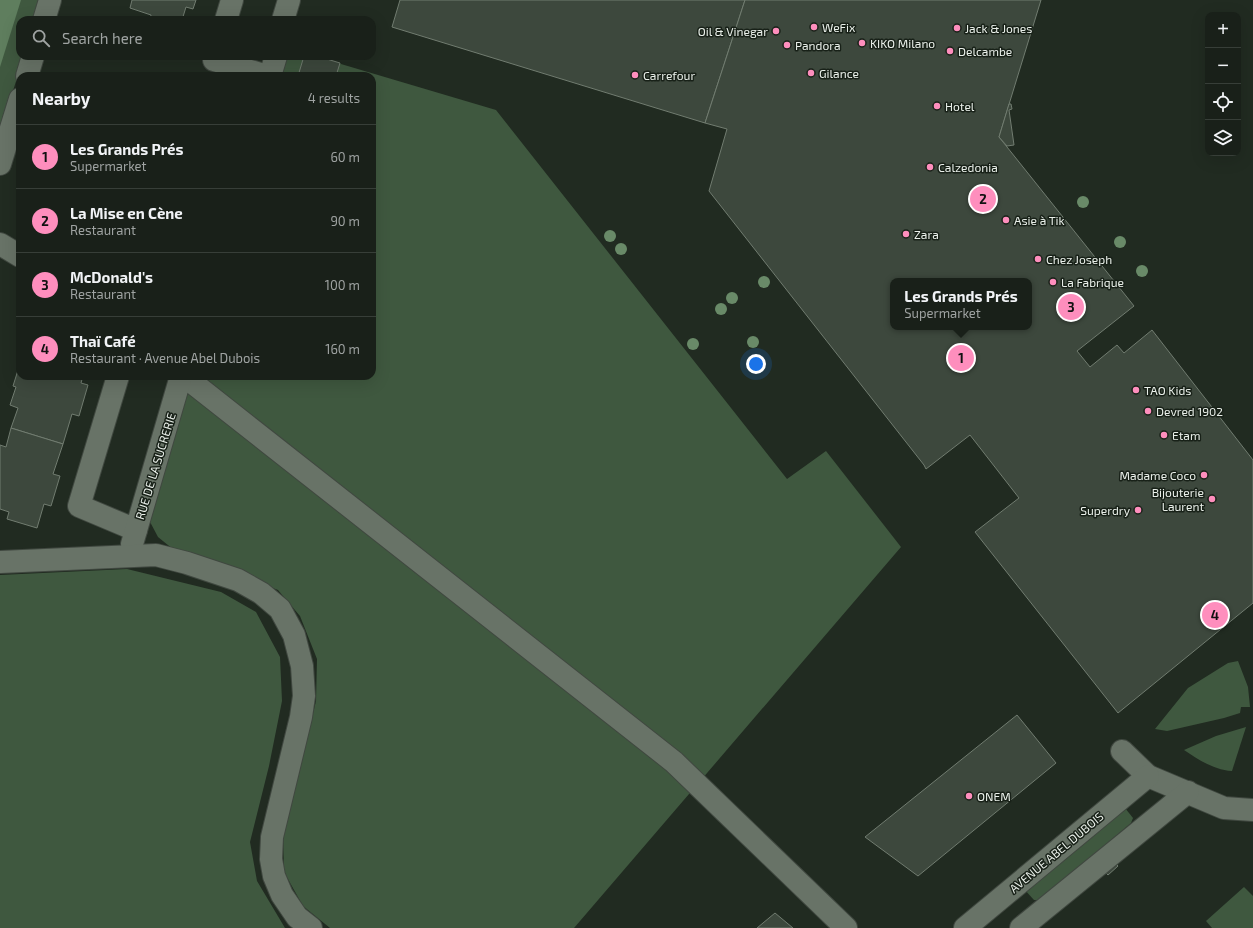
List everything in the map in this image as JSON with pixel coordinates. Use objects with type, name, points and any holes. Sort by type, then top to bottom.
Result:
[{"type":"street","points":[[45,16],[50,0]]},
{"type":"street","points":[[227,16],[232,0]]},
{"type":"street","points":[[284,16],[289,0]]},
{"type":"street","points":[[28,72],[32,60]]},
{"type":"street","points":[[271,72],[275,60]]},
{"type":"street","points":[[213,64],[249,72]]},
{"type":"street","points":[[0,164],[16,111]]},
{"type":"street","points":[[0,244],[16,254]]},
{"type":"street","points":[[117,380],[79,506],[136,530]]},
{"type":"street","name":"RUE DE LA SUCRERIE","points":[[128,556],[182,380]]},
{"type":"street","points":[[188,380],[674,762],[846,928]]},
{"type":"street","points":[[0,562],[156,555],[187,563],[238,580],[261,593],[280,609],[294,635],[302,666],[304,696],[302,717],[272,837],[271,859],[274,876],[282,895],[297,917],[311,928]]},
{"type":"street","points":[[128,556],[234,588],[255,598],[268,610],[290,656],[296,697],[262,836],[261,848],[265,876],[269,890],[290,922],[297,928]]},
{"type":"street","points":[[1122,750],[1148,776],[1224,808],[1253,810]]},
{"type":"street","name":"AVENUE ABEL DUBOIS","points":[[964,928],[1148,776]]},
{"type":"street","points":[[1021,928],[1188,792]]},
{"type":"shaded area","points":[[0,0],[41,0],[36,16],[16,16],[16,60],[23,60],[19,72],[16,72],[16,81],[0,132]]},
{"type":"shaded area","points":[[0,0],[21,0],[0,67]]},
{"type":"shaded area","points":[[284,60],[327,60],[368,72],[280,72]]},
{"type":"shaded area","points":[[376,74],[496,110],[787,479],[826,451],[901,547],[574,928],[330,928],[303,906],[284,872],[283,836],[316,701],[317,659],[300,616],[278,590],[174,550],[158,537],[149,520],[190,380],[376,380]]},
{"type":"shaded area","points":[[127,569],[221,592],[256,612],[280,657],[282,701],[269,766],[250,842],[257,881],[285,928],[0,928],[0,575]]},
{"type":"shaded area","points":[[1238,661],[1248,687],[1250,707],[1241,707],[1240,713],[1224,718],[1167,731],[1155,729],[1188,688],[1228,663]]},
{"type":"shaded area","points":[[1246,727],[1232,771],[1213,767],[1184,750],[1216,736]]},
{"type":"shaded area","points":[[1125,808],[1133,818],[1131,823],[1040,900],[1034,900],[1024,889]]},
{"type":"shaded area","points":[[1244,887],[1253,896],[1253,928],[1212,928],[1206,921]]},
{"type":"building","points":[[132,0],[196,0],[193,9],[186,7],[183,16],[151,16],[130,8]]},
{"type":"building","name":"Carrefour","points":[[400,0],[745,0],[705,123],[392,27]]},
{"type":"building","points":[[745,0],[1041,0],[999,137],[1134,306],[1077,351],[1090,367],[1117,345],[1124,353],[1152,330],[1253,460],[1253,603],[1118,713],[975,532],[1019,498],[970,435],[926,469],[709,191],[727,129],[705,123]]},
{"type":"building","points":[[303,60],[330,60],[340,63],[337,72],[299,72]]},
{"type":"building","points":[[1009,104],[1011,104],[1012,109],[1009,110],[1014,145],[1007,146],[999,137]]},
{"type":"building","points":[[16,376],[16,380],[82,380],[81,383],[88,385],[79,416],[72,414],[63,444],[11,428],[18,408],[10,405],[16,387],[13,386]]},
{"type":"building","points":[[11,428],[63,444],[53,474],[60,476],[51,506],[44,504],[37,528],[7,519],[9,512],[0,509],[0,445],[6,447]]},
{"type":"building","points":[[1017,715],[1056,763],[918,876],[865,837]]},
{"type":"building","points":[[1114,862],[1118,866],[1108,875],[1104,871]]},
{"type":"building","points":[[775,913],[793,928],[757,928]]},
{"type":"place","name":"WeFix","points":[[814,27]]},
{"type":"place","name":"Jack & Jones","points":[[957,28]]},
{"type":"place","name":"Oil & Vinegar","points":[[776,31]]},
{"type":"place","name":"KIKO Milano","points":[[862,43]]},
{"type":"place","name":"Pandora","points":[[787,45]]},
{"type":"place","name":"Delcambe","points":[[950,51]]},
{"type":"place","name":"Gilance","points":[[811,73]]},
{"type":"place","name":"Carrefour","points":[[635,75]]},
{"type":"place","name":"Hotel","points":[[937,106]]},
{"type":"place","name":"Calzedonia","points":[[930,167]]},
{"type":"place","name":"La Mise en Cène","points":[[983,199]]},
{"type":"place","name":"Asie à Tik","points":[[1006,220]]},
{"type":"place","name":"Zara","points":[[906,234]]},
{"type":"place","name":"Chez Joseph","points":[[1038,259]]},
{"type":"place","name":"La Fabrique","points":[[1053,282]]},
{"type":"place","name":"McDonald's","points":[[1071,307]]},
{"type":"place","name":"Les Grands Prés","points":[[961,358]]},
{"type":"place","name":"TAO Kids","points":[[1136,390]]},
{"type":"place","name":"Devred 1902","points":[[1148,411]]},
{"type":"place","name":"Etam","points":[[1164,435]]},
{"type":"place","name":"Madame Coco","points":[[1204,475]]},
{"type":"place","name":"Bijouterie Laurent","points":[[1212,499]]},
{"type":"place","name":"Superdry","points":[[1138,510]]},
{"type":"place","name":"Thaï Café","points":[[1215,615]]},
{"type":"place","name":"ONEM","points":[[969,796]]}]
